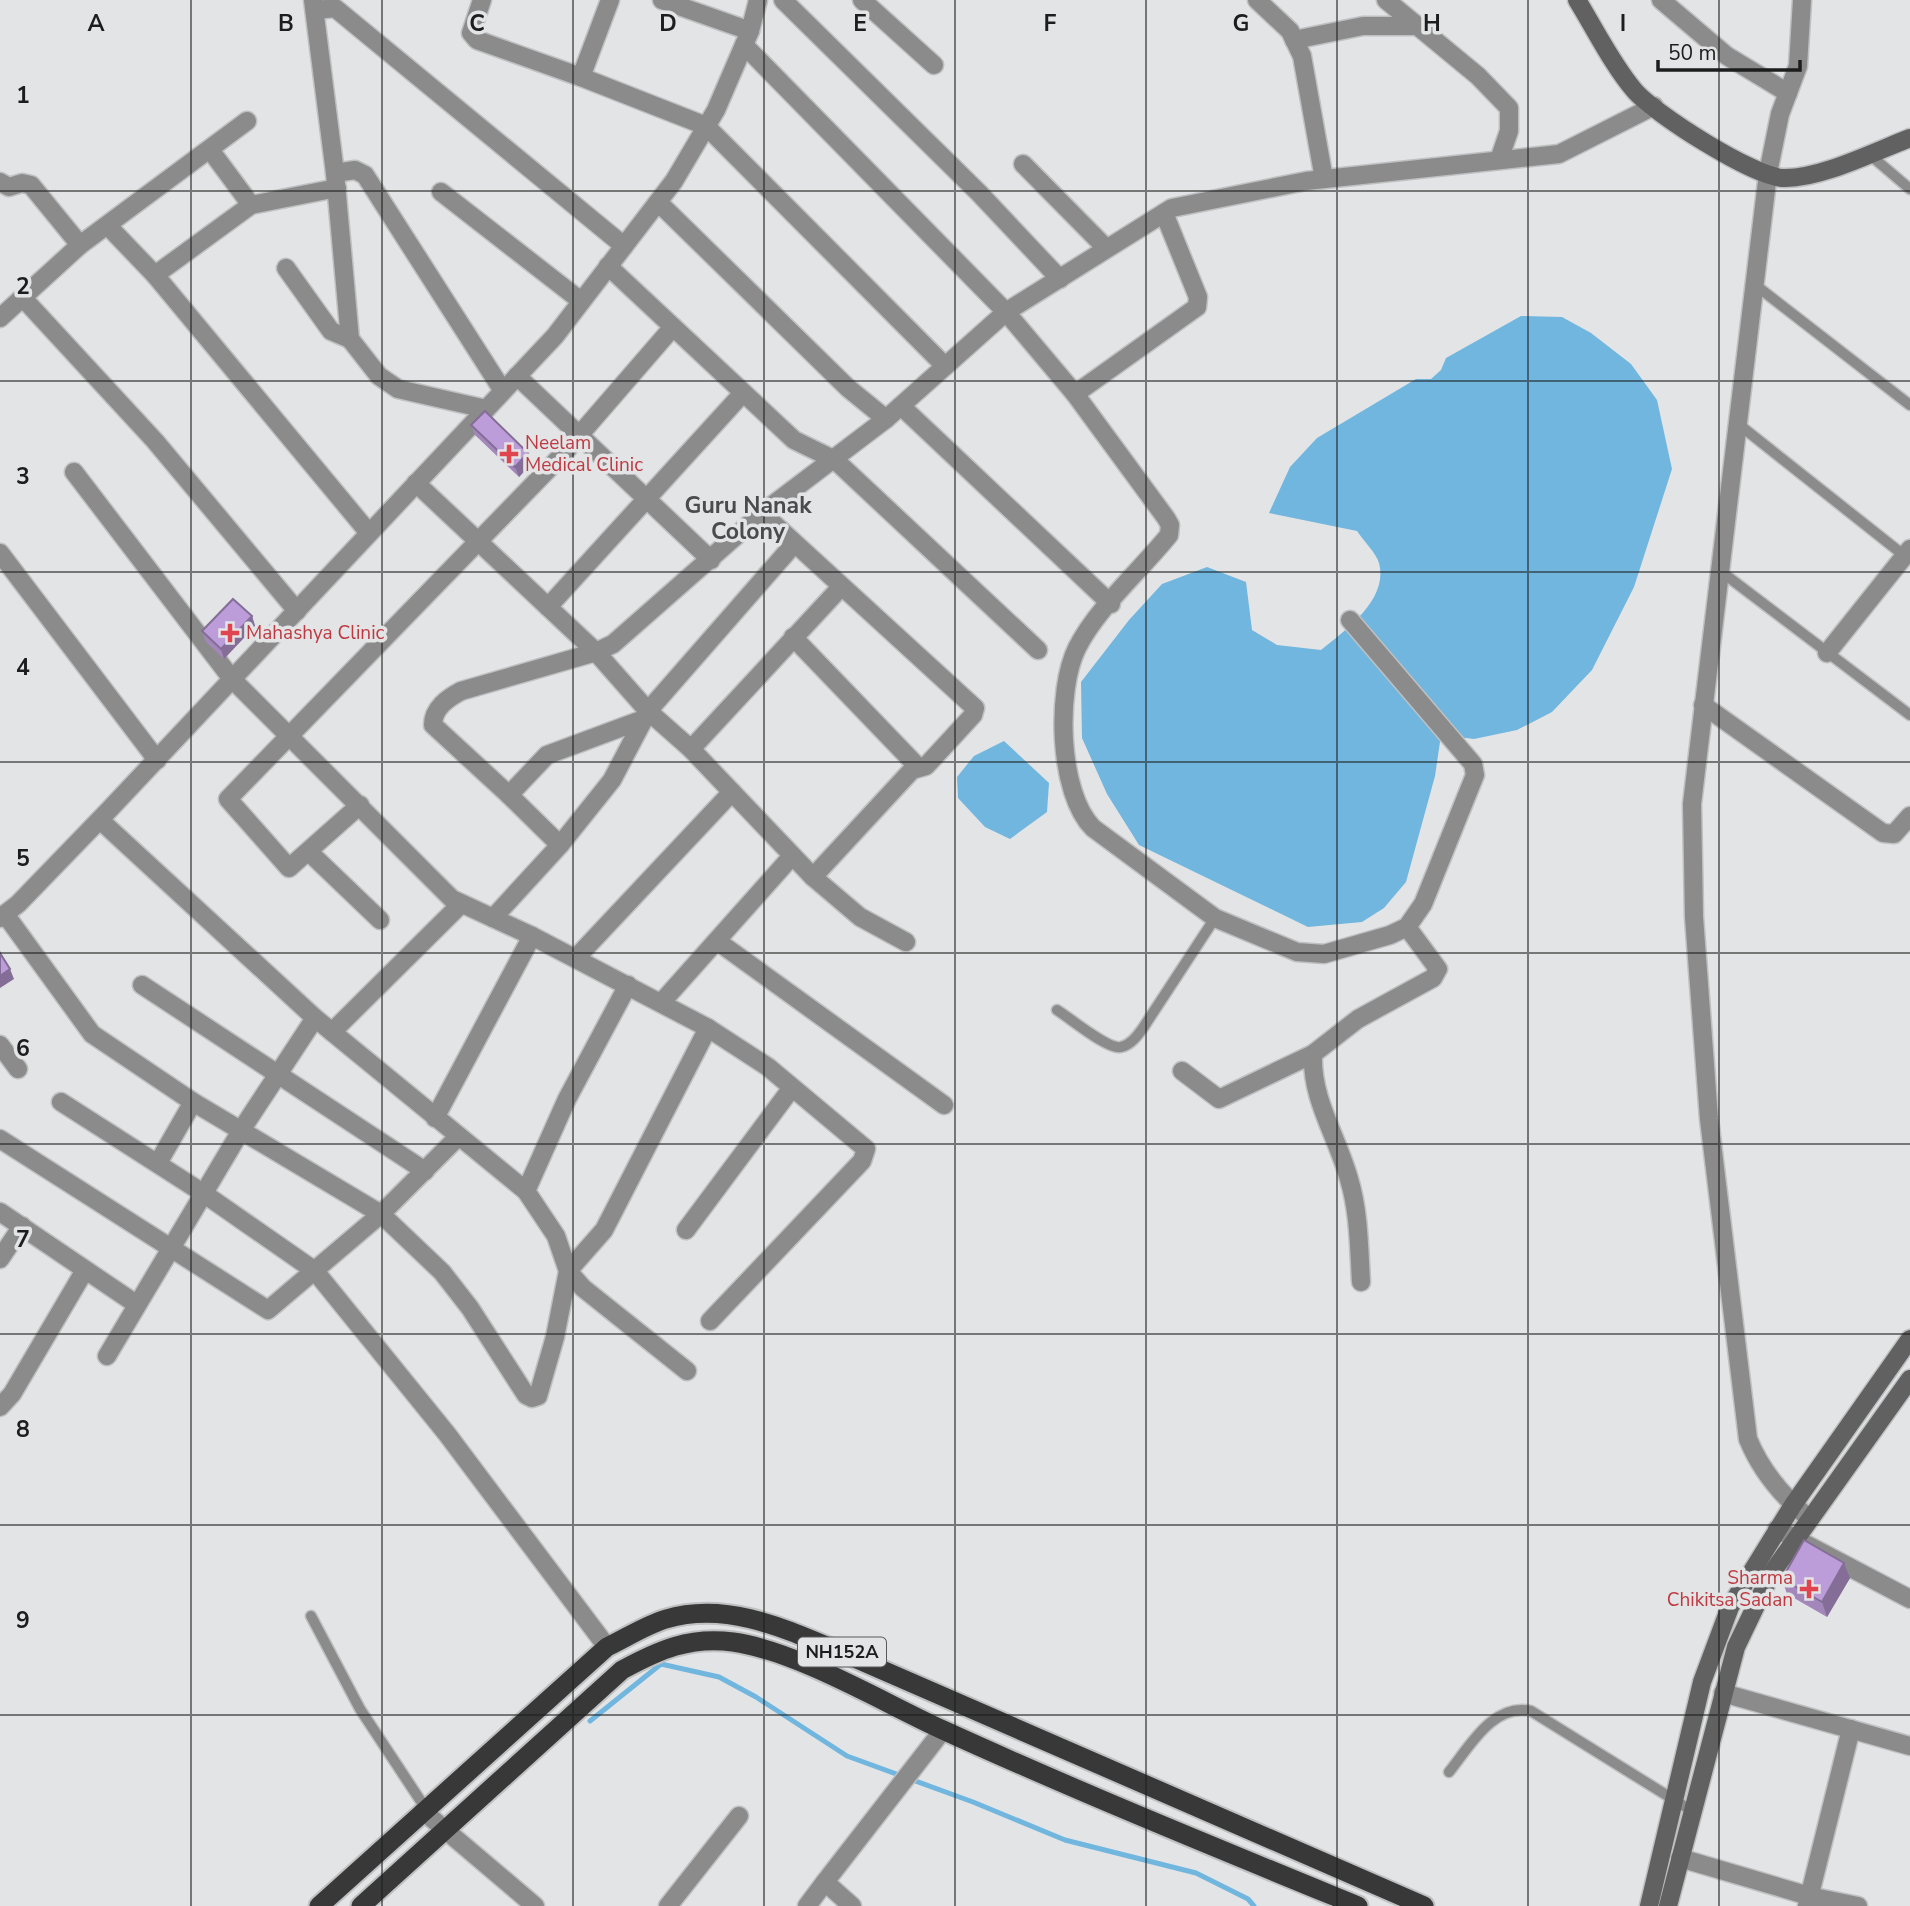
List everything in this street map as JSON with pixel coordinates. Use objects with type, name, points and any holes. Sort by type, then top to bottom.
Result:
[{"type":"highway","name":"NH152A","points":[[319,1906],[607,1647],[664,1619],[682,1615],[714,1614],[756,1619],[850,1656],[1424,1906]]},
{"type":"highway","name":"NH152A","points":[[360,1906],[622,1670],[656,1651],[688,1641],[713,1640],[749,1645],[839,1680],[943,1730],[1358,1906]]},
{"type":"main road","points":[[1577,0],[1635,91],[1740,163],[1782,179],[1835,167],[1910,138]]},
{"type":"main road","points":[[1648,1906],[1702,1682],[1730,1607],[1777,1528],[1910,1339]]},
{"type":"main road","points":[[1668,1906],[1723,1693],[1742,1635],[1771,1574],[1910,1379]]},
{"type":"street","points":[[482,0],[471,28],[474,38],[706,126],[945,366]]},
{"type":"street","points":[[582,77],[610,0]]},
{"type":"street","points":[[662,0],[747,38],[1006,312],[1075,394],[1170,526],[1168,535],[1086,633],[1068,668],[1063,748],[1066,765],[1086,821],[1216,918],[1297,951],[1310,953],[1324,954],[1390,936],[1407,928],[1423,904],[1475,775],[1475,770],[1349,620]]},
{"type":"street","points":[[708,1028],[604,1230],[568,1271],[540,1392],[535,1398],[529,1397],[442,1272],[381,1214],[193,1102],[92,1034],[3,916],[157,760],[517,376],[581,301],[657,202],[706,126],[747,38],[758,0]]},
{"type":"street","points":[[783,0],[979,193],[1060,279]]},
{"type":"street","points":[[862,0],[934,65]]},
{"type":"street","points":[[1257,0],[1290,31],[1294,40],[1309,85],[1324,179]]},
{"type":"street","points":[[1386,0],[1478,76],[1508,108],[1508,131],[1499,160]]},
{"type":"street","points":[[1661,0],[1727,56],[1788,93]]},
{"type":"street","points":[[1802,0],[1798,66],[1780,114],[1768,173],[1692,804],[1694,917],[1709,1119],[1748,1439],[1764,1471],[1793,1505],[1810,1519]]},
{"type":"street","points":[[350,339],[336,180],[314,5],[337,4],[624,246]]},
{"type":"street","points":[[1294,40],[1363,26],[1416,26]]},
{"type":"street","points":[[560,845],[433,724],[434,717],[444,701],[461,691],[596,652],[640,622],[762,513],[886,419],[1006,312],[1172,208],[1324,179],[1559,154],[1654,106]]},
{"type":"street","points":[[247,121],[80,245],[8,306],[155,441],[297,611]]},
{"type":"street","points":[[211,150],[251,205]]},
{"type":"street","points":[[1023,164],[1106,248]]},
{"type":"street","points":[[155,275],[251,205],[336,180],[355,170],[365,175],[503,391]]},
{"type":"street","points":[[0,182],[9,187],[22,183],[31,185],[80,245]]},
{"type":"street","points":[[441,192],[581,301]]},
{"type":"street","points":[[657,202],[848,388],[886,419]]},
{"type":"street","points":[[1075,394],[1197,307],[1198,297],[1164,213]]},
{"type":"street","points":[[108,226],[155,275],[369,533]]},
{"type":"street","points":[[608,266],[794,440],[835,460],[1038,650]]},
{"type":"street","points":[[286,268],[331,331],[350,339],[379,376],[398,390],[486,409]]},
{"type":"street","points":[[359,804],[309,852],[288,868],[228,801],[288,734],[580,435],[673,327]]},
{"type":"street","points":[[517,376],[711,560]]},
{"type":"street","points":[[548,607],[743,393]]},
{"type":"street","points":[[901,406],[1111,604]]},
{"type":"street","points":[[74,472],[232,679],[460,905],[532,936],[708,1028],[768,1067],[791,1089],[861,1143],[865,1155],[710,1321]]},
{"type":"street","points":[[416,483],[596,652],[646,715],[691,749],[813,877],[860,917],[906,942]]},
{"type":"street","points":[[762,513],[841,587],[973,703],[973,715],[926,766],[918,767],[813,877]]},
{"type":"street","points":[[493,918],[560,845],[612,780],[646,715],[794,544]]},
{"type":"street","points":[[0,553],[157,760]]},
{"type":"street","points":[[1827,653],[1908,555]]},
{"type":"street","points":[[691,749],[841,587]]},
{"type":"street","points":[[793,637],[918,767]]},
{"type":"street","points":[[1703,705],[1883,833],[1894,834],[1910,816]]},
{"type":"street","points":[[509,795],[547,755],[646,715]]},
{"type":"street","points":[[576,958],[732,792]]},
{"type":"street","points":[[100,820],[315,1018],[526,1191],[556,1236],[568,1271],[583,1288],[687,1371]]},
{"type":"street","points":[[309,852],[380,920]]},
{"type":"street","points":[[661,1003],[792,856]]},
{"type":"street","points":[[332,1032],[460,905]]},
{"type":"street","points":[[1182,1071],[1217,1100],[1313,1054],[1359,1019],[1437,974],[1438,968],[1407,928]]},
{"type":"street","points":[[435,1118],[532,936]]},
{"type":"street","points":[[717,941],[944,1105]]},
{"type":"street","points":[[142,985],[425,1171]]},
{"type":"street","points":[[526,1191],[567,1098],[628,985]]},
{"type":"street","points":[[107,1356],[242,1129],[281,1074],[315,1018]]},
{"type":"street","points":[[0,1045],[18,1069]]},
{"type":"street","points":[[1313,1054],[1312,1073],[1317,1095],[1349,1179],[1357,1214],[1361,1282]]},
{"type":"street","points":[[686,1230],[791,1089]]},
{"type":"street","points":[[61,1102],[158,1163],[315,1271],[447,1434],[607,1647]]},
{"type":"street","points":[[158,1163],[193,1102]]},
{"type":"street","points":[[0,1139],[268,1310],[381,1214],[458,1137]]},
{"type":"street","points":[[0,1212],[136,1304]]},
{"type":"street","points":[[0,1259],[22,1226]]},
{"type":"street","points":[[0,1407],[12,1394],[85,1270]]},
{"type":"street","points":[[1777,1528],[1910,1599]]},
{"type":"street","points":[[1723,1693],[1910,1746]]},
{"type":"street","points":[[1808,1901],[1851,1729]]},
{"type":"street","points":[[807,1906],[943,1730]]},
{"type":"street","points":[[424,1810],[498,1877],[535,1906]]},
{"type":"street","points":[[668,1906],[739,1816]]},
{"type":"street","points":[[1680,1858],[1808,1901],[1858,1906]]},
{"type":"street","points":[[825,1882],[852,1906]]},
{"type":"lane","points":[[1868,154],[1910,189]]},
{"type":"lane","points":[[1754,284],[1910,405]]},
{"type":"lane","points":[[1737,423],[1908,555]]},
{"type":"lane","points":[[1719,570],[1910,715]]},
{"type":"lane","points":[[1057,1010],[1110,1046],[1121,1047],[1128,1043],[1143,1028],[1216,918]]},
{"type":"lane","points":[[311,1616],[360,1709],[424,1810]]},
{"type":"lane","points":[[1449,1772],[1494,1720],[1518,1708],[1531,1711],[1692,1811]]},
{"type":"water","points":[[1521,316],[1562,317],[1591,333],[1631,364],[1657,400],[1672,469],[1634,587],[1592,670],[1552,712],[1517,730],[1474,739],[1441,735],[1435,776],[1406,882],[1384,908],[1362,922],[1308,927],[1139,845],[1107,794],[1082,738],[1081,682],[1129,620],[1162,584],[1207,567],[1246,582],[1252,630],[1277,645],[1321,650],[1341,634],[1371,602],[1380,577],[1379,563],[1357,531],[1269,513],[1290,467],[1317,438],[1416,379],[1431,379],[1441,370],[1446,358]]},
{"type":"water","points":[[1004,741],[1049,783],[1047,812],[1010,839],[985,827],[958,798],[957,777],[974,756]]},
{"type":"building","points":[[485,411],[528,453],[515,467],[471,425]]},
{"type":"building","points":[[233,599],[252,616],[221,649],[202,631]]},
{"type":"building","points":[[0,953],[10,969],[0,976]]},
{"type":"building","points":[[1804,1540],[1844,1563],[1822,1602],[1782,1579]]},
{"type":"waterway","points":[[590,1721],[661,1664],[719,1677],[756,1697],[847,1756],[973,1802],[1065,1840],[1196,1873],[1248,1899],[1254,1906]]},
{"type":"place","name":"Neelam Medical Clinic","points":[[509,454]]},
{"type":"place","name":"Mahashya Clinic","points":[[230,633]]},
{"type":"place","name":"Sharma Chikitsa Sadan","points":[[1809,1589]]},
{"type":"district","name":"Guru Nanak Colony","points":[[748,518]]}]
